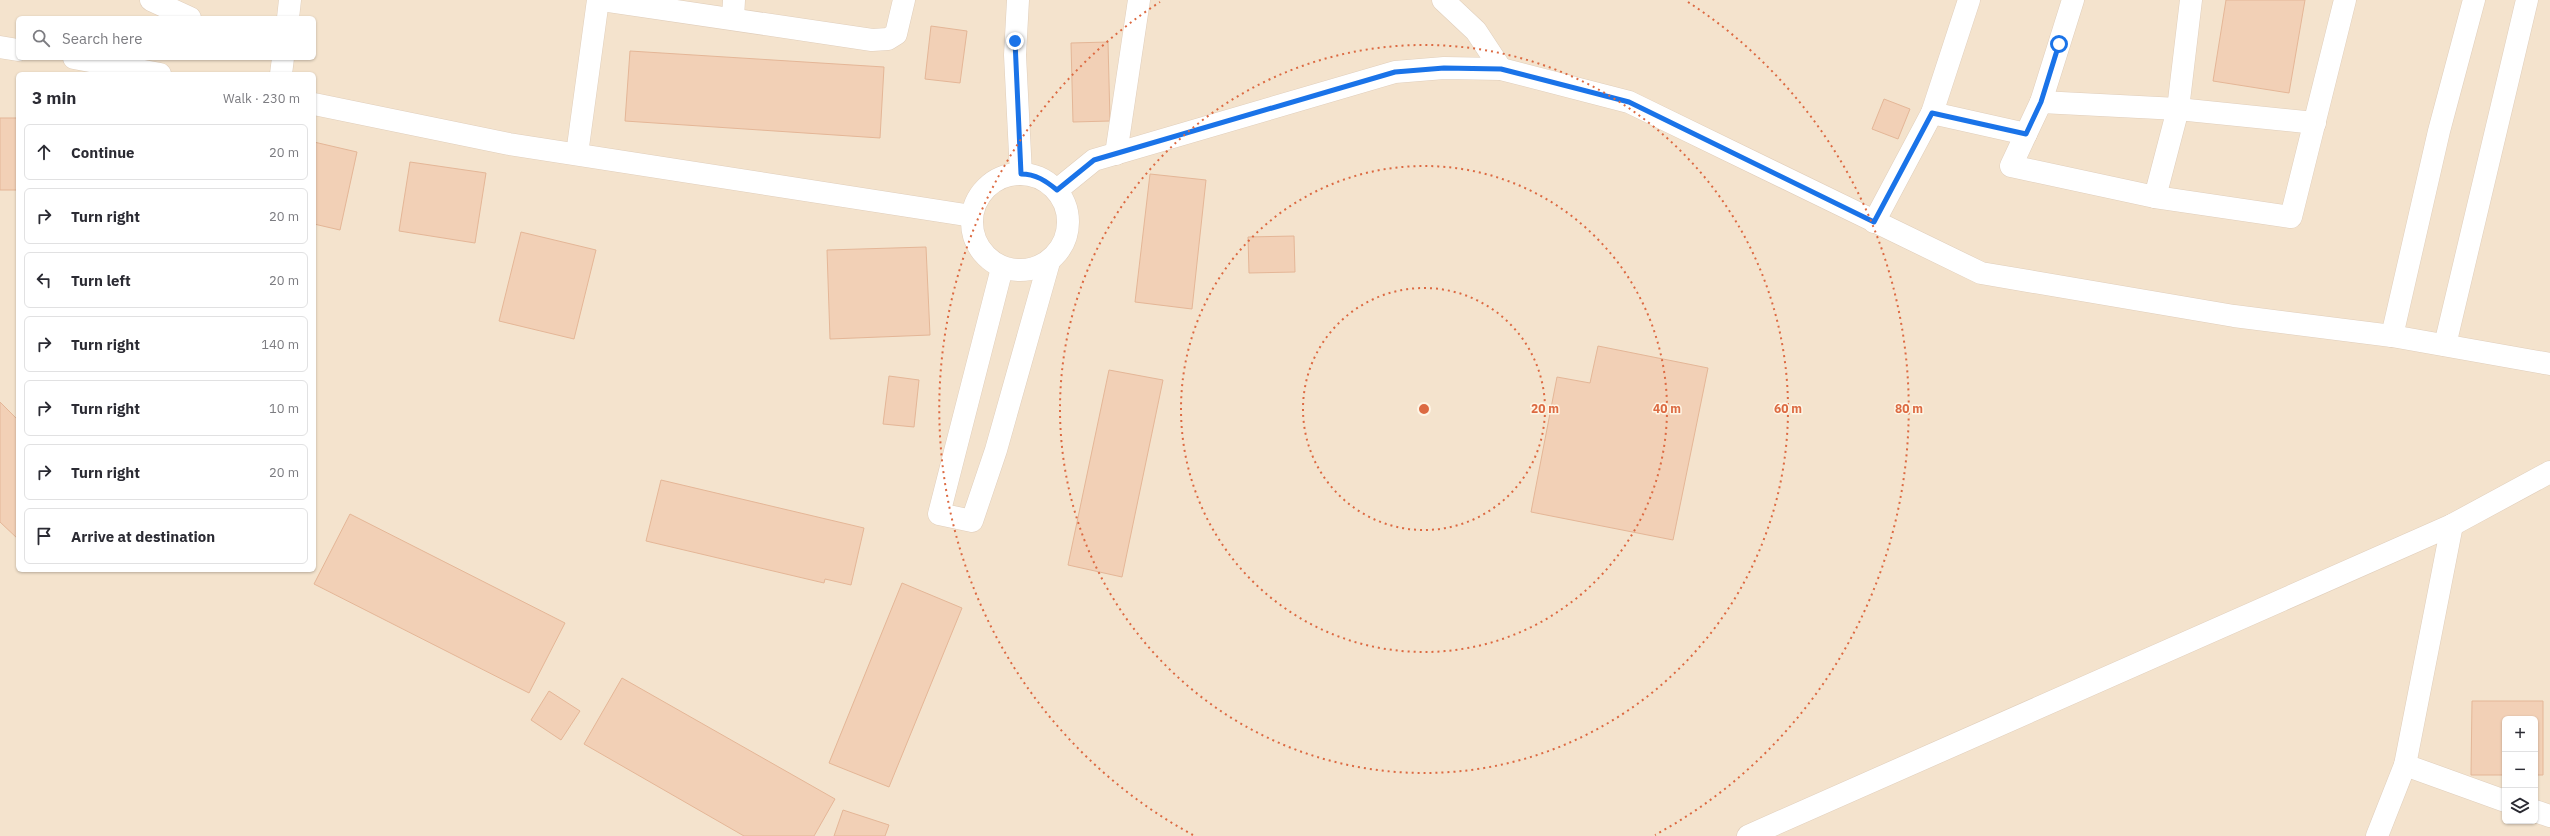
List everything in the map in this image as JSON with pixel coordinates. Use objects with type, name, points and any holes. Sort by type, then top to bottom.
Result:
[{"type":"street","points":[[151,0],[186,16]]},
{"type":"street","points":[[288,16],[290,0]]},
{"type":"street","points":[[577,154],[598,0]]},
{"type":"street","points":[[602,0],[734,9],[872,40],[888,39],[896,34],[904,0]]},
{"type":"street","points":[[1018,0],[1014,55],[1021,174]]},
{"type":"street","points":[[1116,154],[1139,0]]},
{"type":"street","points":[[1443,0],[1476,31],[1501,69]]},
{"type":"street","points":[[1874,222],[1932,113],[1969,0]]},
{"type":"street","points":[[2073,0],[2041,102],[2011,166],[2155,197],[2291,217],[2316,123],[2345,0]]},
{"type":"street","points":[[2155,197],[2178,109],[2191,0]]},
{"type":"street","points":[[2392,336],[2440,131],[2474,0]]},
{"type":"street","points":[[2445,345],[2527,0]]},
{"type":"street","points":[[0,47],[16,50]]},
{"type":"street","points":[[85,60],[149,72]]},
{"type":"street","points":[[1057,190],[1094,160],[1395,72],[1444,68],[1501,69],[1629,102],[1981,273],[2234,316],[2392,336],[2550,364]]},
{"type":"street","points":[[2041,102],[2178,109],[2316,123]]},
{"type":"street","points":[[316,104],[509,144],[972,216]]},
{"type":"street","points":[[1932,113],[2026,134]]},
{"type":"street","points":[[1014,174],[1031,174],[1045,180],[1057,190],[1066,205],[1070,220],[1068,231],[1060,250],[1049,262],[1035,268],[1019,271],[1002,268],[989,259],[978,247],[973,232],[972,216],[976,200],[986,188],[999,178],[1014,174]]},
{"type":"street","points":[[1002,268],[940,514],[972,521],[996,450],[1049,262]]},
{"type":"street","points":[[1748,836],[2452,525],[2550,472]]},
{"type":"street","points":[[2377,836],[2405,765],[2452,525]]},
{"type":"street","points":[[2405,765],[2502,800]]},
{"type":"street","points":[[2538,812],[2550,816]]},
{"type":"shaded area","points":[[0,0],[2550,0],[2550,836],[0,836]]},
{"type":"building","points":[[2226,0],[2305,0],[2289,93],[2213,81]]},
{"type":"building","points":[[931,26],[967,31],[960,83],[925,79]]},
{"type":"building","points":[[1108,42],[1110,121],[1073,122],[1071,43]]},
{"type":"building","points":[[630,51],[884,67],[880,138],[625,121]]},
{"type":"building","points":[[1884,99],[1910,109],[1898,139],[1872,129]]},
{"type":"building","points":[[0,118],[16,118],[16,190],[0,190]]},
{"type":"building","points":[[316,142],[357,152],[340,230],[316,224]]},
{"type":"building","points":[[410,162],[486,173],[475,243],[399,231]]},
{"type":"building","points":[[1150,174],[1206,180],[1192,309],[1135,302]]},
{"type":"building","points":[[521,232],[596,250],[574,339],[499,321]]},
{"type":"building","points":[[1294,236],[1295,272],[1249,273],[1248,237]]},
{"type":"building","points":[[926,247],[930,335],[830,339],[827,250]]},
{"type":"building","points":[[1598,346],[1708,368],[1673,540],[1531,512],[1557,377],[1590,383]]},
{"type":"building","points":[[1109,370],[1163,380],[1122,577],[1068,565]]},
{"type":"building","points":[[889,376],[919,380],[914,427],[883,424]]},
{"type":"building","points":[[0,402],[16,418],[16,537],[0,522]]},
{"type":"building","points":[[661,480],[864,528],[851,585],[825,579],[824,583],[646,541]]},
{"type":"building","points":[[350,514],[565,623],[529,693],[314,584]]},
{"type":"building","points":[[902,583],[962,608],[889,787],[829,763]]},
{"type":"building","points":[[622,678],[835,799],[814,836],[744,836],[584,744]]},
{"type":"building","points":[[549,691],[580,711],[561,740],[531,720]]},
{"type":"building","points":[[2472,701],[2543,701],[2543,775],[2538,775],[2538,716],[2502,716],[2502,775],[2471,775]]},
{"type":"building","points":[[843,810],[889,825],[885,836],[834,836]]},
{"type":"route","points":[[1015,41],[1014,55],[1021,174],[1031,174],[1045,180],[1057,190],[1094,160],[1395,72],[1444,68],[1501,69],[1629,102],[1874,222],[1932,113],[2026,134],[2041,102],[2059,44]]}]
